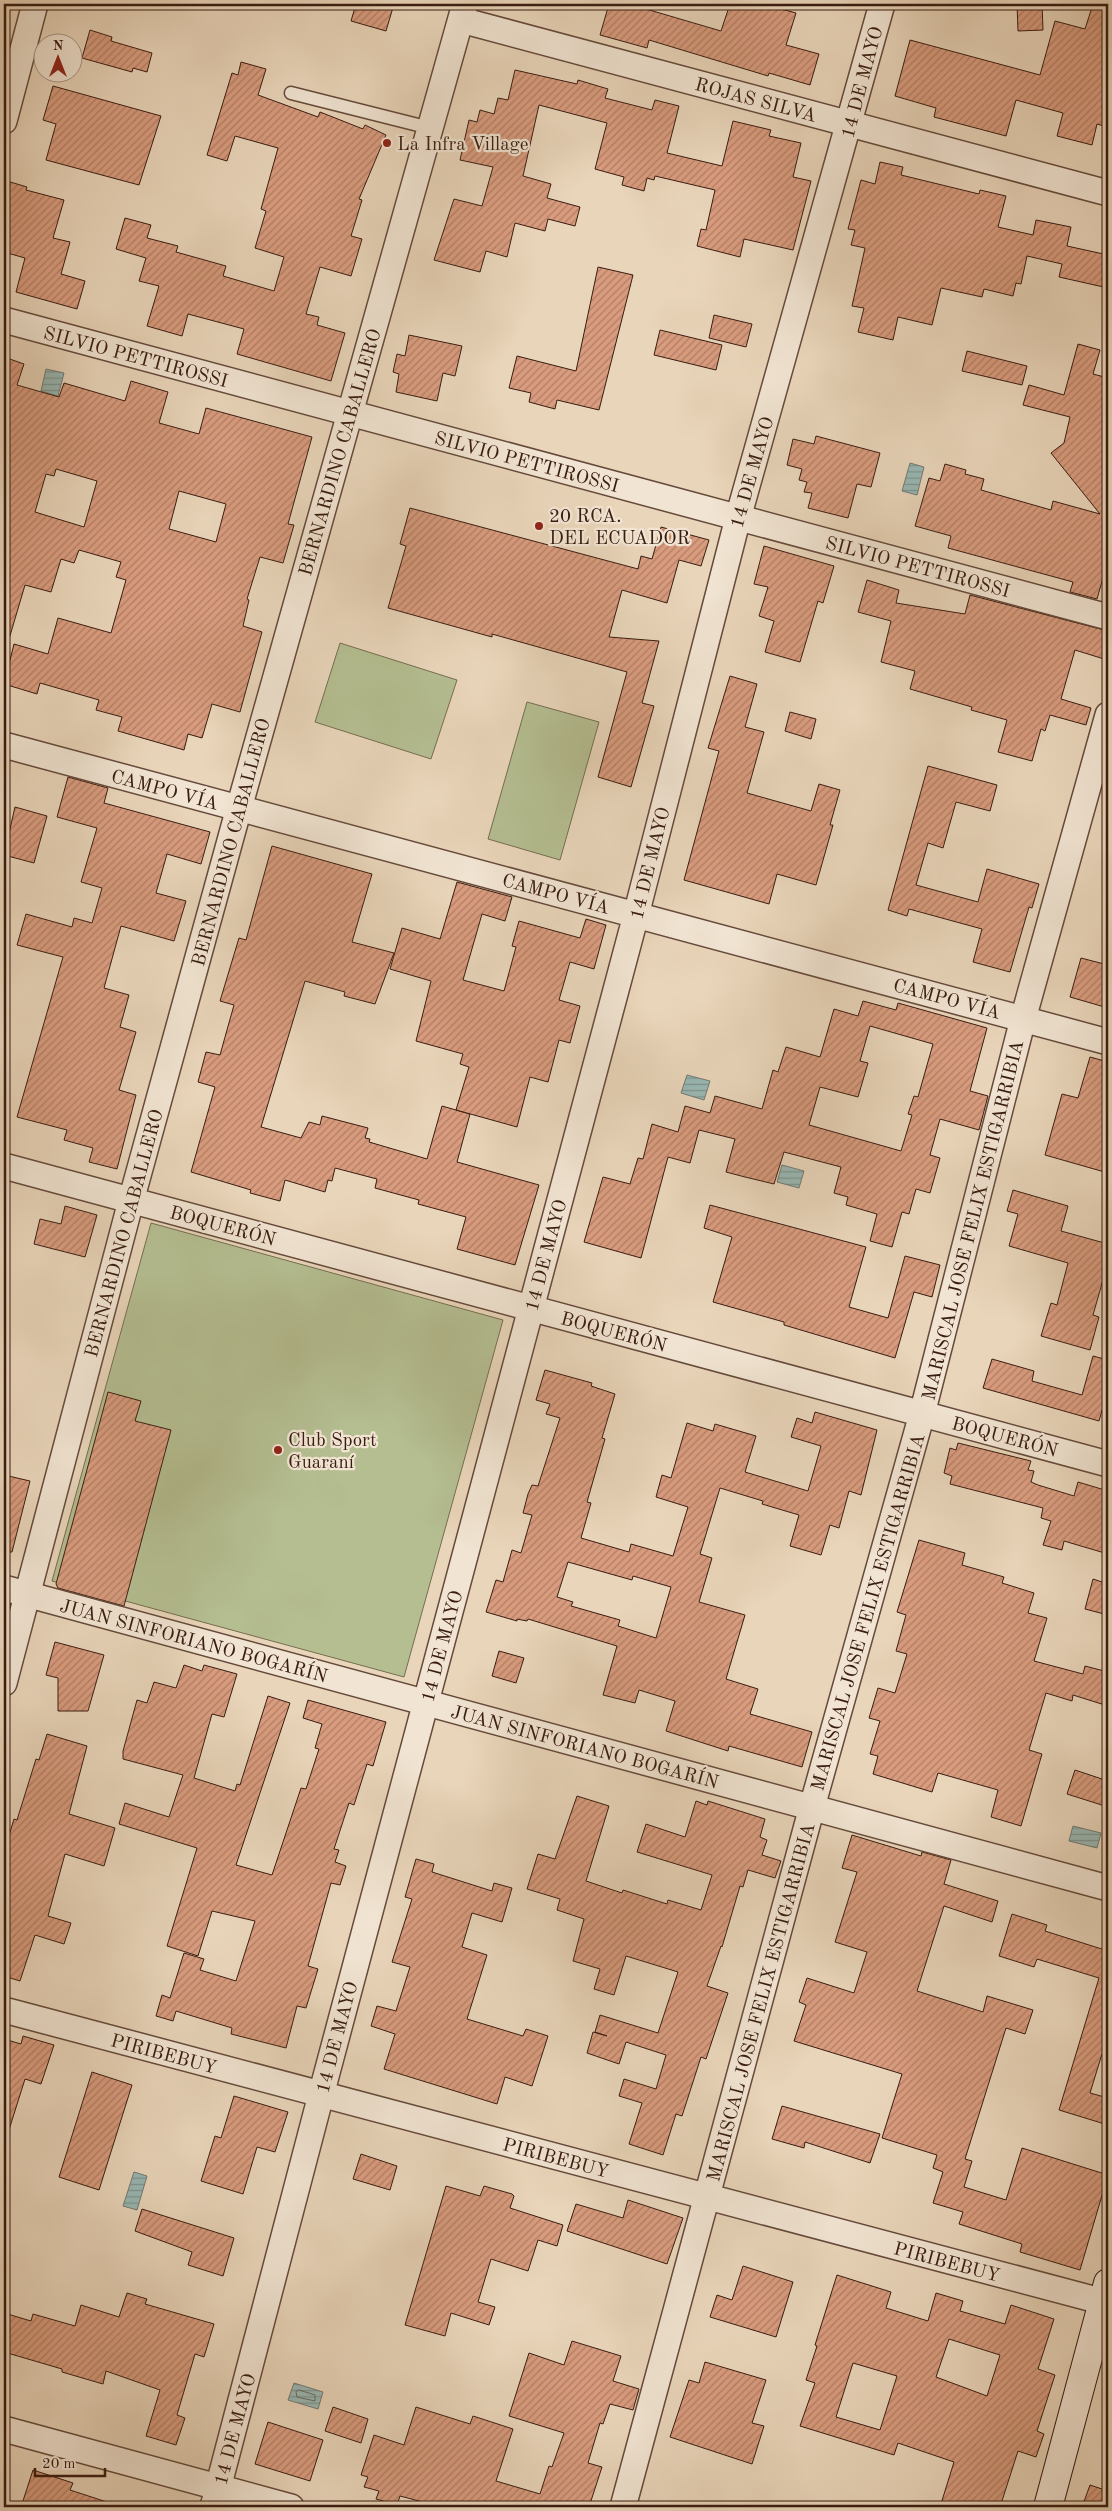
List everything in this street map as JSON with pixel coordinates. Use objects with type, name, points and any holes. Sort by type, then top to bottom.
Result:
[{"type":"street","points":[[4,121],[35,4]]},
{"type":"street","name":"14 DE MAYO","points":[[216,2498],[321,2095],[636,915],[738,518],[882,4]]},
{"type":"street","name":"ROJAS SILVA","points":[[463,12],[849,124],[1108,194]]},
{"type":"street","name":"BERNARDINO CABALLERO","points":[[4,1683],[15,1591],[131,1201],[349,413],[463,12]]},
{"type":"street","name":"SILVIO PETTIROSSI","points":[[4,320],[1108,617]]},
{"type":"street","name":"MARISCAL JOSE FELIX ESTIGARRIBIA","points":[[623,2507],[812,1807],[922,1414],[1023,1019],[1108,715]]},
{"type":"street","name":"CAMPO VÍA","points":[[4,745],[1108,1042]]},
{"type":"street","name":"BOQUERÓN","points":[[4,1166],[1108,1464]]},
{"type":"street","name":"JUAN SINFORIANO BOGARÍN","points":[[15,1591],[1108,1888]]},
{"type":"street","name":"PIRIBEBUY","points":[[4,2010],[708,2197],[1107,2296]]},
{"type":"street","points":[[1048,2507],[1107,2296]]},
{"type":"street","points":[[4,2430],[216,2498],[291,2507]]},
{"type":"lane","points":[[291,92],[430,128]]},
{"type":"green space","points":[[340,643],[457,680],[431,759],[315,722]]},
{"type":"green space","points":[[527,702],[599,722],[560,860],[488,839]]},
{"type":"green space","name":"Club Sport Guaraní","points":[[151,1223],[503,1320],[404,1677],[52,1581]]},
{"type":"water","points":[[46,369],[64,373],[58,396],[41,391]]},
{"type":"water","points":[[910,463],[924,467],[917,495],[902,491]]},
{"type":"water","points":[[687,1075],[710,1081],[704,1100],[681,1093]]},
{"type":"water","points":[[782,1165],[804,1171],[799,1188],[777,1182]]},
{"type":"water","points":[[1073,1826],[1101,1833],[1097,1848],[1069,1841]]},
{"type":"water","points":[[134,2172],[147,2176],[137,2210],[123,2206]]},
{"type":"water","points":[[294,2383],[323,2392],[318,2409],[288,2400]]},
{"type":"building","points":[[356,4],[394,4],[386,31],[351,21]]},
{"type":"building","points":[[609,4],[629,4],[721,31],[730,4],[763,4],[796,13],[786,45],[819,54],[810,85],[769,73],[768,76],[649,40],[647,48],[600,35]]},
{"type":"building","points":[[1017,4],[1042,4],[1043,30],[1018,31]]},
{"type":"building","points":[[1093,4],[1108,4],[1108,127],[1097,124],[1092,145],[1057,136],[1063,113],[1016,100],[1006,136],[934,117],[936,108],[895,96],[910,40],[1040,75],[1055,21],[1085,29]]},
{"type":"building","points":[[90,30],[112,37],[111,41],[152,53],[147,72],[133,68],[132,72],[82,58]]},
{"type":"building","points":[[241,62],[266,69],[258,95],[318,117],[320,112],[363,129],[365,125],[386,135],[359,199],[362,200],[351,236],[362,239],[351,276],[320,267],[306,314],[319,317],[317,325],[345,333],[331,381],[237,354],[244,329],[188,314],[182,336],[147,326],[159,286],[139,281],[146,258],[116,249],[125,218],[151,225],[147,238],[178,246],[176,252],[226,266],[223,276],[274,291],[284,257],[255,248],[266,211],[261,209],[278,148],[235,136],[227,161],[207,155],[232,73],[238,75]]},
{"type":"building","points":[[515,70],[577,84],[578,80],[608,89],[605,98],[652,110],[655,100],[679,106],[667,153],[722,166],[733,121],[771,130],[769,136],[801,143],[793,177],[811,181],[793,250],[744,239],[740,257],[697,246],[701,229],[706,230],[715,190],[655,176],[654,180],[647,178],[644,191],[622,185],[624,177],[595,169],[607,123],[539,105],[523,176],[551,184],[547,198],[580,207],[575,226],[548,219],[545,231],[515,223],[507,257],[486,251],[480,272],[434,260],[454,199],[482,206],[493,167],[460,160],[469,120],[477,122],[480,110],[494,114],[498,98],[508,100]]},
{"type":"building","points":[[53,86],[161,116],[139,185],[46,160],[56,124],[43,120]]},
{"type":"building","points":[[880,162],[903,167],[901,175],[979,194],[980,190],[1006,196],[998,227],[1033,235],[1036,220],[1071,227],[1067,246],[1108,255],[1108,288],[1059,277],[1062,264],[1027,256],[1021,284],[1016,283],[1013,296],[984,289],[982,297],[941,288],[932,325],[898,317],[893,340],[858,332],[864,308],[852,306],[865,248],[851,245],[855,230],[848,229],[861,180],[875,184]]},
{"type":"building","points":[[7,181],[27,187],[26,190],[64,200],[53,238],[70,242],[61,274],[85,281],[77,309],[16,292],[25,258],[4,252],[4,192]]},
{"type":"building","points":[[598,267],[633,275],[599,410],[557,400],[555,409],[529,402],[531,393],[509,388],[517,356],[576,371]]},
{"type":"building","points":[[714,315],[752,324],[746,347],[709,338]]},
{"type":"building","points":[[660,330],[722,345],[716,370],[654,355]]},
{"type":"building","points":[[409,335],[462,346],[455,376],[443,373],[437,401],[396,392],[399,374],[393,372],[397,354],[405,356]]},
{"type":"building","points":[[1078,344],[1100,350],[1093,374],[1108,378],[1108,560],[1097,599],[1070,592],[1073,582],[948,548],[951,536],[915,526],[929,478],[940,481],[945,464],[966,470],[965,474],[984,479],[981,490],[1051,510],[1053,501],[1100,514],[1051,453],[1064,443],[1070,417],[1023,405],[1029,385],[1064,395]]},
{"type":"building","points":[[967,351],[1027,366],[1022,385],[962,371]]},
{"type":"building","points":[[4,357],[24,364],[17,385],[59,397],[64,383],[125,401],[131,381],[168,392],[159,423],[199,434],[206,408],[312,437],[288,524],[294,525],[283,563],[260,557],[247,599],[249,600],[243,626],[262,632],[240,712],[212,704],[202,738],[188,734],[184,750],[118,731],[122,717],[96,710],[99,700],[40,683],[37,694],[4,684],[14,644],[48,654],[58,618],[111,633],[126,580],[116,577],[121,562],[79,550],[74,563],[61,559],[51,592],[25,585],[9,639],[4,638]],"holes":[[[56,469],[97,481],[84,527],[35,512],[46,474],[54,476]],[[179,491],[226,504],[216,542],[169,529]]]},
{"type":"building","points":[[816,436],[880,453],[871,487],[857,484],[848,518],[808,508],[812,493],[804,492],[807,482],[799,480],[802,469],[787,465],[793,439],[814,444]]},
{"type":"building","points":[[410,508],[638,569],[641,556],[652,559],[661,527],[709,540],[701,566],[679,560],[667,603],[622,590],[609,637],[659,641],[642,703],[654,706],[631,787],[598,777],[627,672],[492,634],[492,637],[388,608],[406,546],[400,544]]},
{"type":"building","points":[[764,546],[834,566],[823,603],[818,601],[800,662],[765,652],[774,621],[759,616],[768,587],[754,584]]},
{"type":"building","points":[[867,580],[899,590],[896,603],[965,614],[970,595],[1108,631],[1108,645],[1104,659],[1075,650],[1061,699],[1091,708],[1086,725],[1050,715],[1045,731],[1041,729],[1032,761],[998,752],[1007,720],[971,710],[972,707],[910,689],[915,671],[881,662],[891,621],[858,612]]},
{"type":"building","points":[[730,676],[757,684],[745,727],[764,732],[747,793],[811,811],[819,784],[840,790],[830,825],[833,825],[816,885],[777,874],[769,904],[684,880],[719,751],[708,748]]},
{"type":"building","points":[[790,712],[816,719],[811,739],[785,731]]},
{"type":"building","points":[[928,766],[997,785],[990,811],[956,802],[943,848],[928,843],[916,885],[978,902],[987,869],[1039,884],[1032,908],[1029,907],[1010,972],[973,962],[982,929],[909,909],[907,916],[888,910]]},
{"type":"building","points":[[68,777],[108,788],[104,803],[210,832],[201,864],[167,854],[156,893],[186,901],[174,941],[121,926],[104,988],[129,995],[120,1027],[136,1032],[119,1090],[136,1095],[117,1169],[89,1162],[93,1148],[64,1140],[67,1130],[17,1117],[63,957],[17,945],[26,914],[72,927],[74,918],[92,923],[102,888],[81,882],[97,828],[57,817]]},
{"type":"building","points":[[15,807],[47,816],[34,863],[4,855]]},
{"type":"building","points":[[272,846],[372,874],[352,942],[394,953],[375,1004],[344,996],[345,992],[305,981],[261,1127],[301,1138],[309,1122],[320,1125],[322,1116],[368,1128],[365,1138],[370,1139],[369,1142],[427,1159],[442,1106],[470,1114],[457,1162],[539,1185],[515,1265],[457,1249],[466,1217],[418,1204],[419,1200],[375,1188],[377,1179],[335,1168],[332,1181],[328,1180],[325,1192],[285,1180],[280,1201],[250,1193],[251,1190],[191,1172],[215,1087],[198,1082],[206,1052],[220,1055],[234,1005],[220,1001],[239,938],[246,940]]},
{"type":"building","points":[[457,882],[512,897],[505,921],[482,914],[463,980],[504,991],[516,947],[512,946],[519,921],[580,938],[586,919],[606,925],[594,969],[570,962],[559,1000],[580,1006],[570,1043],[559,1040],[548,1082],[530,1077],[517,1127],[456,1110],[469,1067],[460,1064],[463,1054],[416,1041],[431,981],[390,969],[402,928],[440,939]]},
{"type":"building","points":[[1081,958],[1108,965],[1108,1008],[1070,997]]},
{"type":"building","points":[[863,1001],[896,1010],[898,1003],[987,1028],[970,1091],[988,1096],[979,1130],[940,1119],[930,1155],[940,1158],[930,1193],[916,1189],[909,1214],[902,1212],[892,1247],[870,1241],[877,1214],[846,1205],[848,1197],[834,1193],[841,1167],[784,1152],[774,1184],[745,1177],[726,1172],[735,1139],[699,1130],[690,1163],[668,1157],[641,1258],[584,1242],[603,1177],[630,1184],[638,1158],[643,1159],[652,1124],[678,1132],[685,1106],[710,1113],[715,1096],[762,1109],[773,1070],[778,1072],[786,1047],[820,1057],[834,1009],[858,1016]],"holes":[[[870,1026],[933,1044],[918,1097],[914,1096],[908,1114],[912,1115],[901,1151],[809,1125],[820,1087],[858,1097],[868,1063],[860,1061]]]},
{"type":"building","points":[[1090,1057],[1108,1062],[1108,1173],[1045,1155],[1062,1094],[1078,1098]]},
{"type":"building","points":[[1013,1190],[1068,1206],[1061,1231],[1108,1244],[1108,1274],[1105,1273],[1093,1315],[1099,1317],[1090,1350],[1041,1336],[1051,1303],[1057,1305],[1068,1263],[1009,1246],[1018,1214],[1007,1211]]},
{"type":"building","points":[[710,1205],[866,1247],[849,1307],[888,1318],[905,1256],[940,1265],[932,1297],[914,1292],[895,1358],[784,1325],[784,1322],[713,1302],[732,1237],[704,1228]]},
{"type":"building","points":[[65,1206],[97,1215],[85,1257],[34,1244],[40,1219],[61,1224]]},
{"type":"building","points":[[1093,1356],[1108,1360],[1108,1390],[1099,1421],[983,1388],[992,1359],[1034,1371],[1032,1381],[1082,1395]]},
{"type":"building","points":[[545,1370],[592,1383],[591,1386],[615,1394],[602,1438],[605,1439],[587,1502],[591,1503],[581,1538],[629,1552],[631,1544],[673,1556],[688,1507],[656,1497],[662,1475],[671,1478],[687,1423],[713,1431],[715,1424],[756,1436],[745,1472],[808,1491],[821,1446],[791,1437],[797,1418],[812,1423],[815,1412],[877,1430],[861,1495],[849,1491],[839,1528],[830,1525],[821,1555],[790,1546],[799,1515],[762,1504],[763,1501],[720,1488],[700,1554],[712,1558],[699,1602],[745,1615],[726,1679],[758,1689],[750,1714],[812,1732],[802,1767],[729,1746],[728,1751],[666,1731],[675,1701],[639,1690],[635,1703],[603,1695],[617,1646],[528,1619],[527,1621],[517,1619],[517,1621],[486,1612],[496,1580],[503,1582],[512,1550],[521,1553],[532,1515],[523,1513],[528,1494],[532,1485],[538,1486],[560,1418],[546,1414],[550,1404],[536,1400]],"holes":[[[568,1562],[632,1580],[633,1576],[671,1587],[656,1638],[618,1626],[620,1620],[571,1606],[573,1602],[557,1597]]]},
{"type":"building","points":[[108,1392],[141,1401],[135,1421],[171,1430],[124,1606],[58,1588],[56,1584]]},
{"type":"building","points":[[958,1443],[1031,1461],[1028,1470],[1034,1471],[1031,1482],[1038,1485],[1074,1496],[1078,1482],[1108,1491],[1108,1554],[1064,1541],[1062,1550],[1043,1545],[1051,1521],[1041,1518],[1043,1508],[950,1484],[952,1476],[944,1473],[950,1448],[956,1450]]},
{"type":"building","points":[[4,1475],[30,1481],[12,1552],[4,1552]]},
{"type":"building","points":[[919,1540],[965,1553],[962,1565],[1004,1577],[1002,1583],[1034,1593],[1028,1613],[1047,1618],[1034,1661],[1083,1674],[1085,1666],[1108,1672],[1108,1706],[1073,1695],[1072,1701],[1046,1693],[1029,1750],[1042,1754],[1021,1826],[991,1817],[998,1790],[938,1773],[932,1792],[873,1774],[878,1756],[870,1754],[880,1721],[869,1718],[878,1688],[895,1693],[907,1654],[896,1651],[906,1615],[897,1612]]},
{"type":"building","points":[[1093,1579],[1108,1584],[1108,1615],[1085,1609]]},
{"type":"building","points":[[55,1642],[104,1655],[88,1711],[58,1711],[58,1678],[46,1675]]},
{"type":"building","points":[[499,1651],[524,1658],[516,1683],[492,1676]]},
{"type":"building","points":[[184,1665],[202,1671],[204,1665],[237,1674],[224,1717],[212,1714],[194,1778],[235,1791],[237,1784],[240,1785],[268,1696],[290,1703],[236,1865],[272,1875],[301,1788],[306,1789],[319,1749],[315,1748],[322,1724],[303,1718],[308,1700],[386,1722],[373,1766],[367,1764],[354,1805],[349,1803],[334,1849],[339,1850],[335,1862],[346,1866],[340,1885],[331,1883],[308,1966],[318,1969],[306,2008],[297,2006],[286,2048],[231,2034],[232,2028],[176,2011],[173,2021],[156,2016],[162,1995],[170,1998],[184,1953],[204,1959],[200,1970],[236,1981],[255,1921],[212,1911],[198,1956],[167,1946],[197,1848],[119,1824],[125,1803],[169,1817],[183,1775],[123,1759],[123,1751],[137,1700],[147,1703],[154,1682],[176,1688]]},
{"type":"building","points":[[47,1734],[87,1746],[69,1814],[115,1828],[104,1866],[65,1854],[48,1916],[71,1923],[64,1944],[35,1935],[20,1981],[4,1976],[4,1852],[14,1819],[17,1820],[36,1759],[39,1760]]},
{"type":"building","points":[[1075,1770],[1108,1781],[1108,1807],[1067,1794]]},
{"type":"building","points":[[577,1796],[609,1806],[586,1881],[622,1893],[623,1890],[667,1904],[668,1900],[701,1910],[712,1875],[637,1852],[646,1824],[685,1837],[696,1801],[707,1805],[708,1801],[765,1819],[760,1837],[767,1840],[762,1855],[781,1861],[775,1878],[748,1870],[743,1887],[740,1886],[722,1947],[707,1986],[728,1993],[706,2059],[701,2057],[682,2116],[676,2114],[663,2155],[629,2144],[642,2103],[619,2096],[624,2079],[656,2089],[666,2055],[626,2042],[619,2064],[587,2053],[593,2032],[607,2036],[595,2032],[600,2015],[658,2033],[678,1972],[626,1956],[614,1995],[594,1989],[600,1969],[573,1961],[584,1919],[557,1910],[560,1899],[527,1889],[538,1854],[555,1859]]},
{"type":"building","points":[[852,1835],[921,1856],[922,1852],[951,1860],[944,1884],[998,1901],[992,1922],[944,1906],[917,1991],[983,2012],[987,1996],[1033,2010],[1025,2034],[1006,2028],[965,2159],[972,2161],[964,2187],[1006,2200],[1022,2148],[1108,2175],[1080,2270],[1020,2252],[1022,2244],[959,2224],[963,2212],[933,2203],[943,2172],[933,2168],[937,2155],[882,2138],[902,2074],[794,2041],[806,2005],[799,2002],[807,1978],[854,1993],[867,1952],[835,1942],[857,1872],[842,1868]]},
{"type":"building","points":[[416,1859],[434,1864],[432,1872],[492,1891],[494,1883],[512,1888],[502,1922],[472,1913],[462,1947],[487,1955],[467,2019],[523,2036],[526,2029],[548,2036],[532,2086],[505,2077],[497,2104],[384,2069],[395,2034],[371,2026],[377,2006],[396,2011],[410,1967],[392,1962],[412,1899],[405,1897]]},
{"type":"building","points":[[1012,1914],[1047,1925],[1045,1931],[1108,1951],[1108,2056],[1102,2054],[1090,2093],[1108,2098],[1108,2125],[1059,2110],[1099,1978],[1037,1959],[1034,1967],[999,1956]]},
{"type":"building","points":[[23,2036],[54,2045],[41,2084],[25,2079],[8,2133],[4,2133],[4,2039],[21,2044]]},
{"type":"building","points":[[92,2072],[132,2085],[99,2190],[59,2177]]},
{"type":"building","points":[[234,2096],[288,2112],[275,2152],[257,2147],[243,2194],[201,2181],[215,2136],[221,2138]]},
{"type":"building","points":[[782,2106],[880,2134],[870,2163],[805,2142],[804,2148],[772,2139]]},
{"type":"building","points":[[361,2154],[397,2166],[390,2190],[353,2179]]},
{"type":"building","points":[[446,2186],[480,2196],[484,2186],[512,2194],[514,2196],[510,2208],[563,2225],[557,2246],[538,2240],[528,2271],[491,2259],[478,2302],[495,2307],[489,2325],[451,2313],[445,2336],[405,2325]]},
{"type":"building","points":[[628,2200],[683,2218],[667,2264],[567,2231],[576,2204],[623,2218]]},
{"type":"building","points":[[142,2209],[234,2238],[223,2276],[188,2265],[192,2252],[135,2231]]},
{"type":"building","points":[[743,2266],[793,2282],[776,2337],[710,2317],[717,2295],[732,2300]]},
{"type":"building","points":[[837,2275],[891,2292],[886,2308],[928,2321],[936,2293],[963,2301],[960,2311],[1005,2324],[1011,2305],[1054,2319],[1038,2369],[1055,2375],[1037,2431],[1044,2434],[1036,2457],[1018,2451],[1000,2507],[940,2507],[954,2462],[898,2443],[894,2455],[800,2426],[815,2383],[806,2380],[817,2346],[815,2345]],"holes":[[[949,2339],[1000,2355],[987,2396],[936,2377]],[[853,2363],[897,2376],[880,2430],[836,2417]]]},
{"type":"building","points":[[127,2293],[147,2299],[145,2304],[214,2324],[204,2357],[195,2354],[177,2415],[185,2418],[176,2445],[146,2436],[160,2390],[106,2371],[103,2384],[62,2372],[62,2369],[4,2352],[4,2313],[31,2321],[33,2314],[75,2326],[81,2305],[119,2317]]},
{"type":"building","points":[[572,2341],[621,2356],[613,2381],[639,2389],[633,2410],[610,2404],[603,2424],[600,2423],[588,2463],[602,2467],[589,2507],[442,2507],[400,2496],[397,2505],[376,2499],[379,2491],[364,2487],[368,2477],[361,2475],[374,2435],[404,2445],[416,2407],[470,2424],[473,2416],[513,2429],[496,2481],[540,2494],[549,2466],[552,2467],[564,2433],[509,2416],[529,2353],[564,2365]]},
{"type":"building","points":[[705,2362],[766,2380],[752,2423],[764,2426],[752,2464],[670,2437],[689,2380],[699,2383]]},
{"type":"building","points":[[333,2407],[368,2419],[361,2443],[325,2431]]},
{"type":"building","points":[[268,2422],[323,2440],[310,2481],[255,2464]]},
{"type":"building","points":[[33,2470],[73,2483],[70,2490],[110,2503],[109,2507],[21,2507]]},
{"type":"building","points":[[1090,2485],[1108,2491],[1108,2507],[1082,2507]]},
{"type":"place","name":"La Infra Village","points":[[387,143]]},
{"type":"place","name":"20 RCA. DEL ECUADOR","points":[[539,526]]},
{"type":"place","name":"Club Sport Guaraní","points":[[278,1450]]}]
